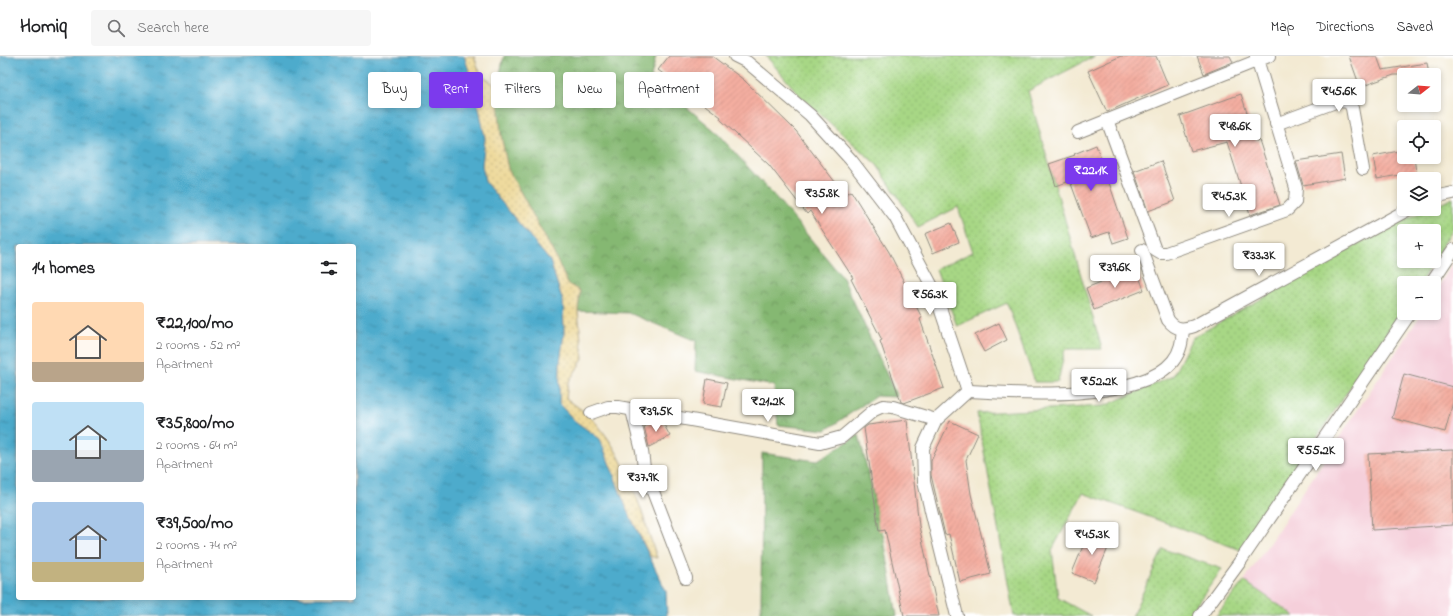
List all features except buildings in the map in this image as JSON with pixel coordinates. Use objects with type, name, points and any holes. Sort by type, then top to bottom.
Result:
[{"type":"street","points":[[735,56],[747,62],[810,114],[851,160],[895,217],[934,290],[968,391]]},
{"type":"street","points":[[1078,132],[1256,58],[1269,56]]},
{"type":"street","points":[[1108,120],[1155,250],[1160,253],[1166,253],[1287,210],[1295,202],[1296,188],[1256,58]]},
{"type":"street","points":[[1276,124],[1338,101],[1349,102],[1352,108],[1363,169]]},
{"type":"street","points":[[1441,196],[1453,193]]},
{"type":"street","points":[[1142,250],[1168,320],[1174,327],[1183,329],[1194,326],[1397,216]]},
{"type":"street","points":[[1436,276],[1453,250]]},
{"type":"street","points":[[1200,616],[1240,564],[1405,320]]},
{"type":"street","points":[[957,616],[924,482],[923,448],[936,420],[968,391],[1048,393],[1101,391],[1145,380],[1173,362],[1181,349],[1183,329]]},
{"type":"street","points":[[591,413],[608,407],[632,410],[712,422],[766,435],[820,443],[842,438],[874,410],[883,406],[893,406],[936,420]]},
{"type":"street","points":[[632,410],[642,451],[644,468],[686,578]]},
{"type":"shaded area","points":[[1453,263],[1453,616],[1216,616],[1244,581],[1417,320],[1441,320],[1441,283]]},
{"type":"green space","points":[[504,56],[656,56],[652,72],[624,72],[624,108],[688,108],[715,131],[779,201],[843,278],[897,397],[876,396],[826,430],[778,425],[774,386],[695,371],[696,341],[629,313],[578,311],[580,291],[568,284],[553,252],[508,169],[501,135],[499,108],[555,108],[555,72],[500,72]]},
{"type":"green space","points":[[766,56],[1095,56],[1028,91],[1102,349],[1065,349],[1058,382],[1035,382],[1007,303],[957,326],[936,269],[973,252],[958,207],[918,227],[877,165],[801,97]]},
{"type":"green space","points":[[1453,198],[1453,228],[1441,248],[1441,224],[1397,224],[1397,268],[1429,268],[1424,276],[1397,276],[1397,317],[1241,550],[1083,493],[1052,550],[1058,598],[1091,616],[1014,616],[977,413],[1104,406],[1173,376],[1192,338],[1392,225],[1413,216],[1441,216],[1441,204]]},
{"type":"green space","points":[[859,435],[884,539],[897,616],[761,616],[762,453],[816,461]]},
{"type":"green space","points":[[1163,549],[1222,569],[1188,616],[1132,616]]},
{"type":"green space","points":[[1244,581],[1295,616],[1216,616]]},
{"type":"sand","points":[[464,56],[474,56],[480,72],[469,72]]},
{"type":"sand","points":[[483,75],[491,82],[491,108],[499,108],[501,135],[508,169],[553,252],[568,284],[580,291],[578,311],[583,359],[568,383],[566,398],[586,413],[597,424],[618,454],[633,488],[657,558],[650,556],[627,510],[600,439],[575,421],[559,404],[560,362],[564,333],[563,301],[550,261],[485,182],[482,165],[485,138],[479,108],[483,108]]},
{"type":"water","points":[[0,56],[464,56],[469,72],[429,72],[429,108],[479,108],[485,138],[482,165],[485,182],[550,261],[563,302],[564,333],[560,362],[559,404],[575,421],[600,439],[627,510],[666,591],[667,616],[0,616]]}]
